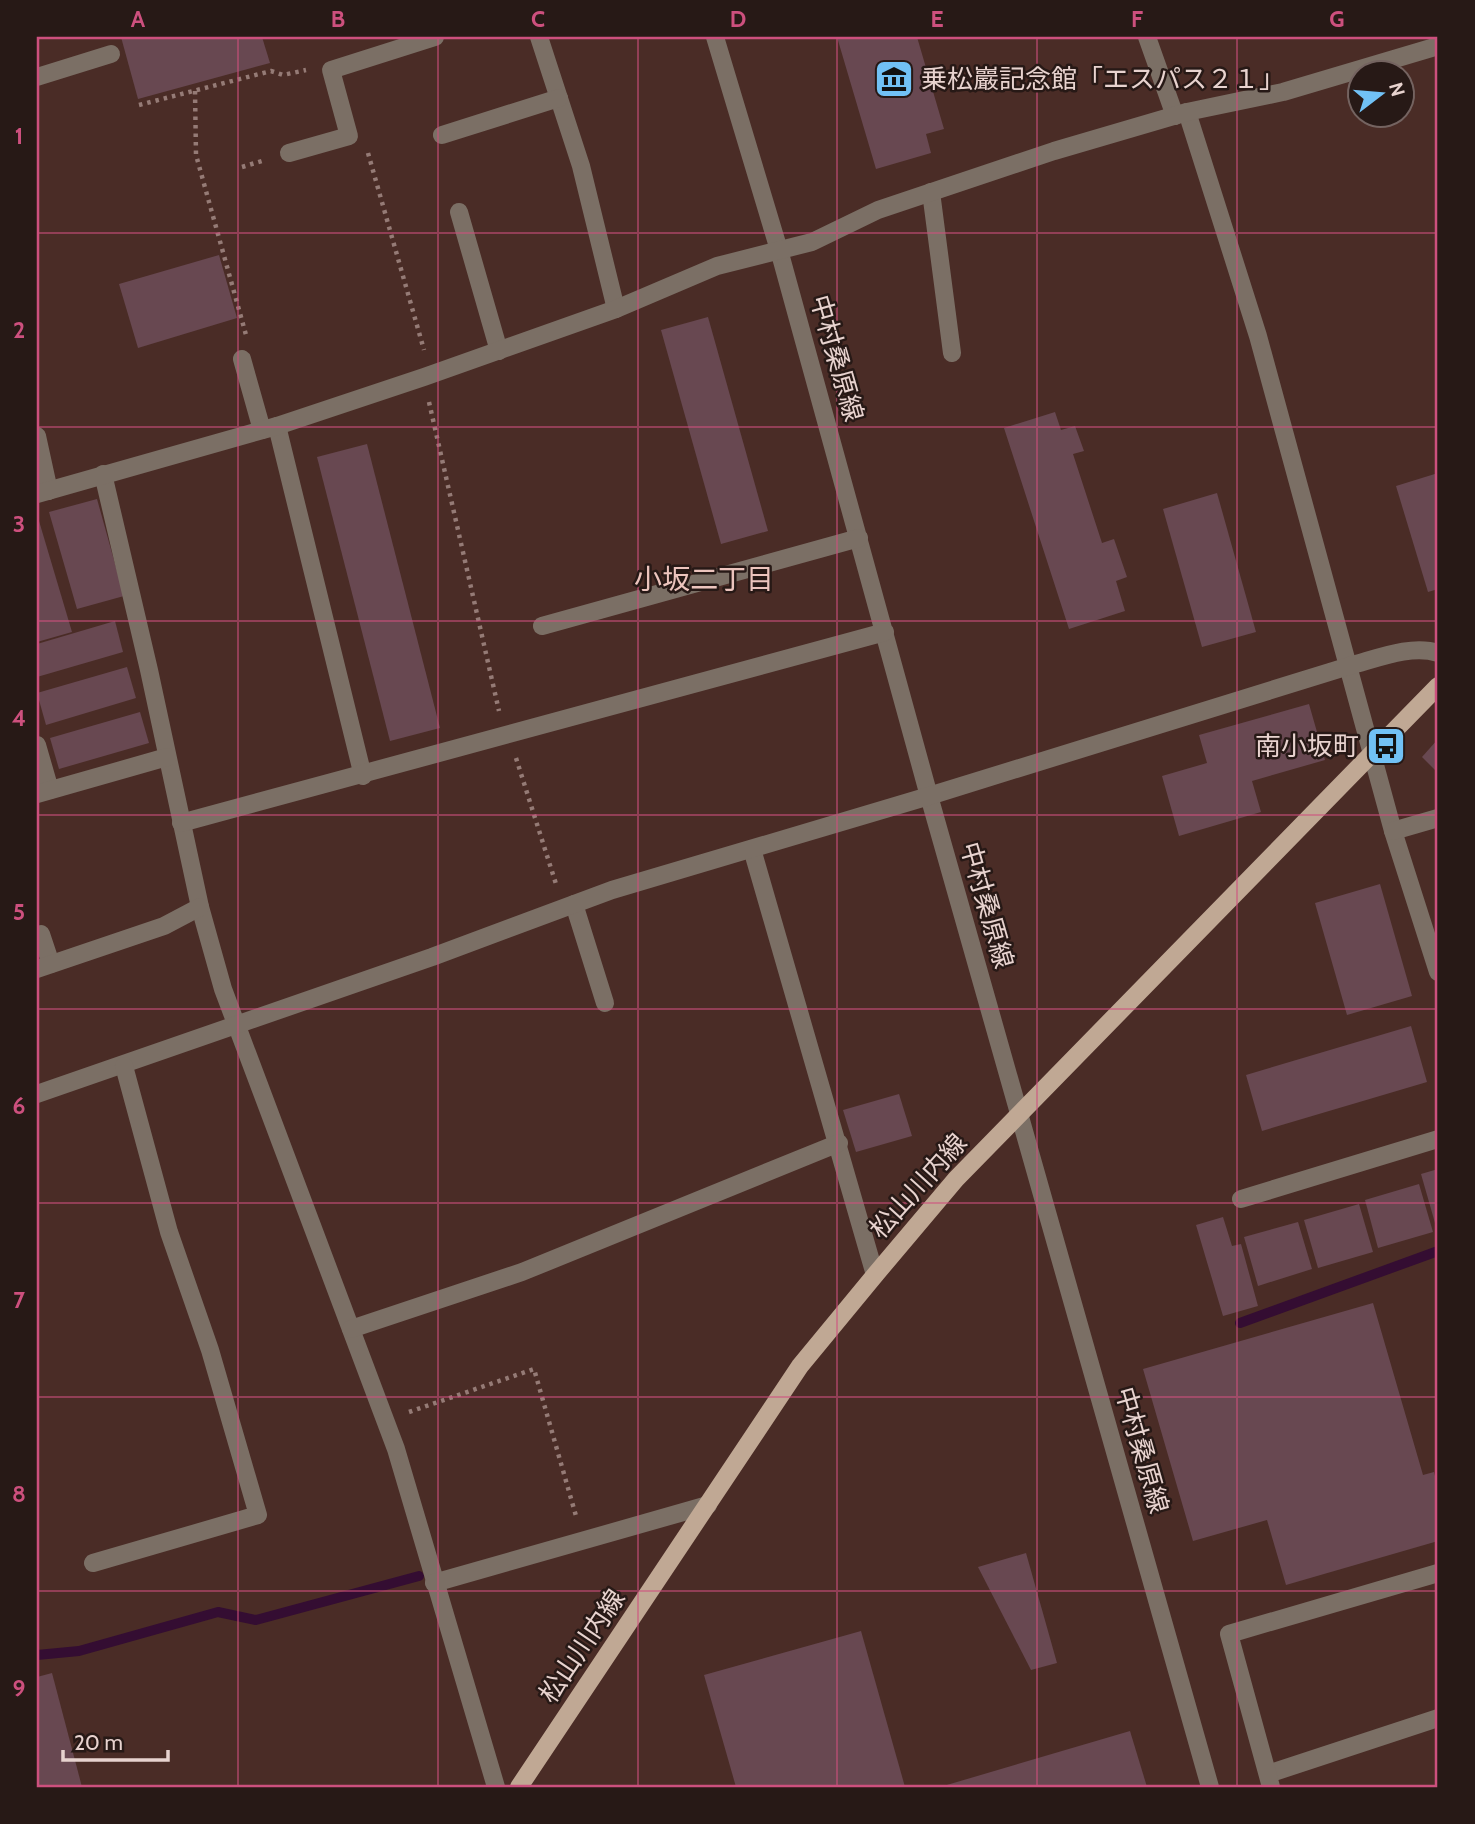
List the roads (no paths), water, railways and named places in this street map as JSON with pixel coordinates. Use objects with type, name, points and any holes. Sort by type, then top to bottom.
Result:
[{"type":"main road","name":"松山川内線","points":[[519,1787],[800,1366],[875,1275],[956,1179],[1438,686]]},
{"type":"street","points":[[289,153],[349,136],[331,70],[435,37]]},
{"type":"street","points":[[539,37],[581,166],[616,309]]},
{"type":"street","name":"中村桑原線","points":[[715,37],[779,250],[929,796],[1210,1787]]},
{"type":"street","points":[[1147,37],[1181,114],[1258,336],[1393,831],[1438,972]]},
{"type":"street","points":[[37,436],[43,492],[270,428],[427,376],[616,309],[717,265],[812,242],[878,210],[931,192],[1181,114],[1283,92],[1438,46]]},
{"type":"street","points":[[37,76],[111,54]]},
{"type":"street","points":[[442,135],[559,98]]},
{"type":"street","points":[[931,192],[953,353]]},
{"type":"street","points":[[459,212],[499,351]]},
{"type":"street","points":[[242,359],[270,428],[363,776]]},
{"type":"street","points":[[103,474],[200,907],[235,1025],[386,1420],[496,1787]]},
{"type":"street","points":[[542,626],[859,538]]},
{"type":"street","points":[[181,824],[886,632]]},
{"type":"street","points":[[37,1094],[124,1066],[569,906],[1349,666],[1408,652],[1428,650],[1438,653]]},
{"type":"street","points":[[37,745],[43,792],[167,757]]},
{"type":"street","points":[[1393,831],[1438,818]]},
{"type":"street","points":[[752,849],[875,1275]]},
{"type":"street","points":[[569,906],[605,1003]]},
{"type":"street","points":[[41,934],[44,967],[164,926],[200,907]]},
{"type":"street","points":[[93,1563],[257,1515],[210,1350],[169,1232],[124,1066]]},
{"type":"street","points":[[1241,1199],[1438,1139]]},
{"type":"street","points":[[351,1329],[522,1272],[839,1143]]},
{"type":"street","points":[[434,1583],[708,1504]]},
{"type":"street","points":[[1438,1573],[1229,1634],[1269,1780],[1438,1718]]},
{"type":"waterway","points":[[1240,1323],[1438,1251]]},
{"type":"waterway","points":[[37,1655],[79,1651],[218,1612],[256,1620],[419,1576]]},
{"type":"place","name":"乗松巖記念館「エスパス２１」","points":[[894,79]]},
{"type":"place","name":"南小坂町","points":[[1386,746]]},
{"type":"district","name":"小坂二丁目","points":[[704,579]]}]
